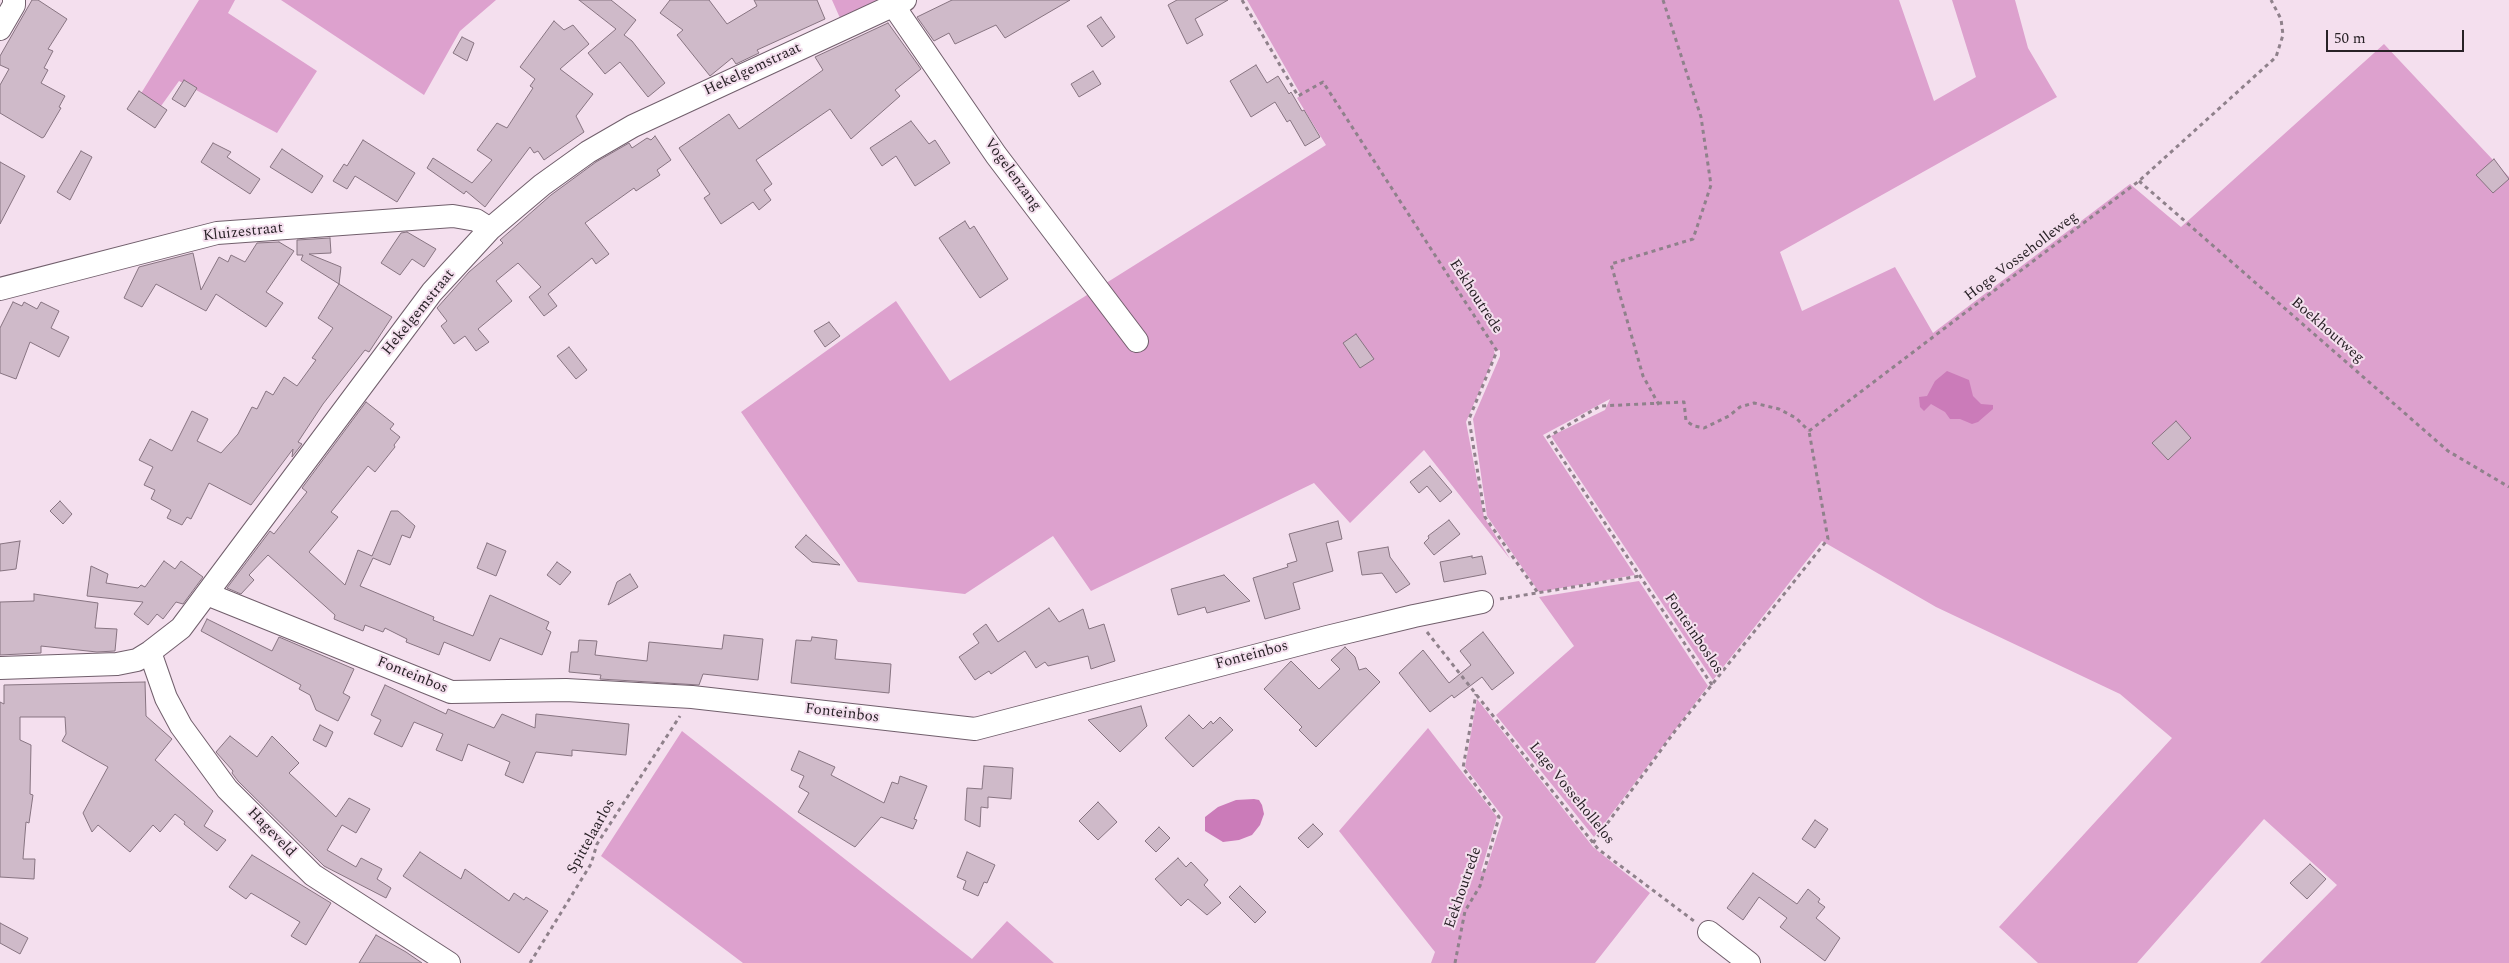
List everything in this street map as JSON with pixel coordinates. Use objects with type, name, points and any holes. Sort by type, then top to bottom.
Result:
[{"type":"street","points":[[0,29],[14,5],[14,0]]},
{"type":"street","name":"Hekelgemstraat","points":[[0,668],[118,664],[137,660],[150,652],[182,628],[432,292],[490,229],[565,168],[588,152],[633,126],[899,3]]},
{"type":"street","name":"Vogelenzang","points":[[899,3],[996,155],[1136,341]]},
{"type":"street","name":"Kluizestraat","points":[[0,290],[217,233],[454,216],[476,220],[490,229]]},
{"type":"street","name":"Fonteinbos","points":[[207,594],[451,692],[566,690],[692,698],[975,729],[1414,616],[1482,602]]},
{"type":"street","name":"Hageveld","points":[[150,652],[166,698],[181,726],[227,789],[313,875],[449,963]]},
{"type":"street","points":[[1709,932],[1749,963]]},
{"type":"path","name":"Eekhoutrede","points":[[1242,0],[1298,96],[1323,82],[1497,352],[1469,419],[1485,517],[1538,593]]},
{"type":"path","points":[[1663,0],[1701,117],[1712,185],[1693,239],[1611,264],[1643,376],[1659,405],[1684,402],[1686,421],[1704,428],[1729,416],[1740,407],[1754,402],[1766,404],[1796,418],[1809,431]]},
{"type":"path","name":"Hoge Vosseholleweg","points":[[1809,431],[2139,181],[2276,57],[2284,35],[2281,19],[2271,0]]},
{"type":"path","name":"Boekhoutweg","points":[[2139,181],[2448,451],[2509,487]]},
{"type":"path","name":"Fonteinboslos","points":[[1659,405],[1600,406],[1548,438],[1712,685],[1828,539],[1809,431]]},
{"type":"path","points":[[1482,602],[1640,576]]},
{"type":"path","points":[[1414,616],[1476,694]]},
{"type":"path","points":[[1593,843],[1674,731],[1712,685]]},
{"type":"path","name":"Eekhoutrede","points":[[1454,963],[1465,911],[1480,886],[1499,817],[1463,768],[1476,694]]},
{"type":"path","name":"Lage Vossehollelos","points":[[1476,694],[1598,849],[1709,932]]},
{"type":"path","name":"Spittelaarlos","points":[[530,963],[591,864],[597,844],[692,698]]},
{"type":"shaded area","points":[[199,0],[235,0],[228,13],[317,71],[277,133],[179,81],[161,106],[140,95]]},
{"type":"shaded area","points":[[281,0],[496,0],[460,31],[424,95]]},
{"type":"shaded area","points":[[832,0],[879,0],[840,18]]},
{"type":"shaded area","points":[[1247,0],[1899,0],[1934,101],[1976,77],[1952,0],[2015,0],[2028,48],[2057,97],[1780,252],[1802,311],[1895,267],[1933,333],[2130,184],[2181,227],[2384,44],[2509,177],[2509,963],[2260,963],[2337,885],[2264,819],[2137,963],[2038,963],[1999,927],[2172,738],[2120,694],[1936,607],[1822,541],[1713,680],[1551,436],[1605,410],[1610,399],[1543,435],[1635,575],[1539,592],[1487,516],[1473,419],[1500,356],[1500,350],[1494,351],[1495,355],[1466,422],[1484,517],[1510,559],[1424,450],[1350,523],[1314,483],[1091,591],[1053,536],[965,594],[858,582],[741,412],[896,301],[950,381],[1326,145],[1297,98],[1301,95]]},
{"type":"shaded area","points":[[1947,371],[1969,380],[1973,396],[1981,404],[1993,405],[1993,409],[1978,422],[1972,424],[1960,419],[1950,419],[1945,412],[1931,404],[1924,411],[1920,407],[1919,397],[1927,396],[1935,381]]},
{"type":"shaded area","points":[[1639,581],[1708,686],[1594,837],[1496,715],[1574,646],[1539,597]]},
{"type":"shaded area","points":[[1477,699],[1593,847],[1650,893],[1595,963],[1431,963],[1435,952],[1339,831],[1428,728],[1497,817],[1481,871],[1485,873],[1503,817],[1465,767]]},
{"type":"shaded area","points":[[682,731],[972,959],[1007,921],[1054,963],[743,963],[601,856]]},
{"type":"shaded area","points":[[1236,800],[1259,800],[1264,814],[1260,825],[1252,835],[1239,840],[1223,842],[1205,831],[1205,817],[1218,807]]},
{"type":"building","points":[[32,0],[38,0],[67,19],[48,49],[53,51],[44,68],[48,70],[41,83],[65,96],[59,107],[61,108],[42,138],[0,113],[0,85],[9,69],[0,65],[0,56]]},
{"type":"building","points":[[579,0],[611,0],[636,20],[624,35],[632,41],[665,83],[648,97],[620,62],[605,74],[588,53],[616,29]]},
{"type":"building","points":[[670,0],[709,0],[727,24],[757,6],[754,0],[817,0],[825,19],[757,50],[759,53],[736,64],[732,58],[710,76],[677,35],[683,30],[660,13]]},
{"type":"building","points":[[952,0],[1070,0],[1005,38],[996,25],[955,44],[949,33],[934,41],[917,17]]},
{"type":"building","points":[[1177,0],[1228,0],[1195,19],[1203,35],[1187,44],[1168,5]]},
{"type":"building","points":[[1101,17],[1115,37],[1102,47],[1087,26]]},
{"type":"building","points":[[554,21],[564,30],[573,25],[589,44],[560,69],[593,94],[576,116],[584,132],[544,160],[538,151],[534,153],[530,147],[485,207],[466,191],[464,194],[427,168],[433,158],[472,183],[492,160],[477,150],[497,123],[507,128],[533,88],[530,86],[535,79],[520,67]]},
{"type":"building","points":[[888,23],[921,69],[895,90],[900,96],[851,139],[830,109],[756,160],[772,184],[764,190],[771,200],[759,210],[753,202],[721,224],[704,198],[710,194],[679,148],[729,114],[739,129],[823,70],[815,57]]},
{"type":"building","points":[[462,37],[474,43],[467,61],[453,53]]},
{"type":"building","points":[[1256,65],[1267,83],[1278,76],[1289,94],[1291,92],[1302,111],[1304,110],[1320,137],[1305,146],[1290,120],[1287,122],[1275,102],[1251,117],[1230,81]]},
{"type":"building","points":[[1093,71],[1101,84],[1079,97],[1071,84]]},
{"type":"building","points":[[184,80],[197,88],[185,107],[172,99]]},
{"type":"building","points":[[139,91],[167,110],[155,128],[127,109]]},
{"type":"building","points":[[911,121],[929,144],[935,140],[950,163],[915,186],[896,156],[882,166],[870,148]]},
{"type":"building","points":[[655,136],[671,160],[657,170],[660,175],[636,191],[634,188],[585,223],[609,254],[596,264],[592,258],[548,294],[557,306],[544,316],[529,297],[541,287],[518,263],[496,281],[512,301],[478,329],[489,342],[476,351],[465,336],[454,344],[441,326],[447,321],[437,308],[469,272],[503,243],[500,240],[551,195],[596,162],[629,143],[632,148],[647,138],[651,140]]},
{"type":"building","points":[[363,140],[415,173],[397,202],[355,176],[347,189],[333,181],[344,164],[347,166]]},
{"type":"building","points":[[213,143],[231,152],[227,157],[260,179],[250,194],[201,162]]},
{"type":"building","points":[[282,149],[323,176],[312,193],[270,167]]},
{"type":"building","points":[[81,151],[92,157],[70,200],[57,192]]},
{"type":"building","points":[[2494,159],[2509,179],[2493,193],[2476,175]]},
{"type":"building","points":[[0,162],[25,176],[0,224]]},
{"type":"building","points":[[965,221],[970,229],[974,226],[1008,279],[980,298],[939,238]]},
{"type":"building","points":[[407,232],[436,249],[424,267],[412,259],[400,275],[381,263],[401,233]]},
{"type":"building","points":[[330,238],[331,253],[309,254],[341,267],[339,284],[301,260],[303,255],[297,255],[297,240]]},
{"type":"building","points":[[279,242],[294,251],[266,292],[283,303],[266,327],[216,294],[206,311],[156,284],[142,307],[124,298],[139,267],[193,253],[201,290],[219,257],[228,262],[231,255],[245,262],[257,243]]},
{"type":"building","points":[[339,284],[392,317],[369,352],[365,350],[323,404],[298,442],[302,444],[292,457],[293,449],[251,505],[209,483],[191,519],[187,517],[182,525],[167,518],[171,510],[151,499],[155,490],[144,485],[153,467],[139,460],[150,439],[172,451],[192,411],[208,419],[197,441],[221,453],[238,434],[252,407],[257,409],[266,391],[273,395],[284,377],[297,386],[316,360],[312,358],[333,328],[318,318]]},
{"type":"building","points":[[13,302],[22,306],[24,302],[37,309],[41,302],[59,311],[51,328],[69,337],[59,357],[30,342],[16,379],[0,373],[0,328]]},
{"type":"building","points":[[829,322],[840,336],[825,347],[814,331]]},
{"type":"building","points":[[1356,334],[1374,359],[1360,368],[1343,343]]},
{"type":"building","points":[[569,347],[587,370],[576,379],[557,356]]},
{"type":"building","points":[[366,402],[394,424],[390,429],[400,437],[394,445],[395,447],[375,472],[368,466],[331,512],[338,517],[309,552],[345,585],[358,550],[372,556],[391,511],[398,511],[415,526],[410,538],[402,535],[390,565],[373,558],[360,586],[434,617],[433,620],[473,636],[490,595],[549,622],[546,629],[551,632],[542,655],[500,638],[490,661],[444,642],[439,655],[406,642],[407,639],[385,628],[383,632],[365,625],[363,631],[334,619],[335,615],[268,555],[249,575],[254,580],[241,594],[227,588],[270,531],[274,534],[307,492],[302,488]]},
{"type":"building","points":[[2176,421],[2191,438],[2168,460],[2152,443]]},
{"type":"building","points":[[1430,466],[1452,492],[1440,502],[1427,486],[1419,493],[1410,482]]},
{"type":"building","points":[[60,501],[72,514],[63,524],[50,511]]},
{"type":"building","points":[[1449,520],[1460,534],[1434,555],[1424,543],[1429,538],[1428,536]]},
{"type":"building","points":[[1338,521],[1342,539],[1326,543],[1333,571],[1293,583],[1300,609],[1265,619],[1253,578],[1288,567],[1287,564],[1297,561],[1289,534]]},
{"type":"building","points":[[806,535],[840,565],[812,562],[795,547]]},
{"type":"building","points":[[20,541],[16,569],[0,571],[0,544]]},
{"type":"building","points":[[487,543],[506,551],[496,576],[477,568]]},
{"type":"building","points":[[1388,547],[1390,557],[1410,584],[1396,593],[1382,573],[1362,575],[1358,552]]},
{"type":"building","points":[[1472,556],[1472,558],[1482,556],[1486,574],[1444,582],[1440,562]]},
{"type":"building","points":[[164,561],[175,569],[181,561],[203,577],[183,604],[176,602],[163,619],[157,614],[148,625],[134,614],[143,602],[87,596],[91,566],[108,574],[106,583],[138,588],[141,585],[145,587]]},
{"type":"building","points":[[557,562],[571,572],[560,585],[547,575]]},
{"type":"building","points":[[630,574],[638,587],[608,605],[617,582]]},
{"type":"building","points":[[1224,575],[1250,601],[1207,613],[1205,607],[1178,615],[1171,589]]},
{"type":"building","points":[[34,594],[98,603],[95,628],[117,629],[115,651],[97,652],[41,646],[41,653],[0,655],[0,602],[34,601]]},
{"type":"building","points":[[1049,608],[1059,622],[1083,609],[1089,629],[1104,624],[1115,661],[1091,669],[1088,656],[1048,666],[1045,662],[1036,668],[1025,651],[991,674],[989,671],[975,680],[959,657],[979,643],[973,634],[986,624],[998,642]]},
{"type":"building","points":[[207,619],[272,651],[279,637],[354,669],[343,693],[350,697],[338,721],[316,710],[310,695],[299,689],[301,685],[201,631]]},
{"type":"building","points":[[1483,632],[1514,673],[1492,690],[1482,677],[1454,698],[1452,695],[1430,712],[1399,673],[1423,650],[1449,683],[1471,665],[1460,651]]},
{"type":"building","points":[[724,635],[763,639],[758,680],[703,674],[699,685],[600,679],[601,675],[569,672],[571,652],[578,652],[579,640],[597,641],[595,655],[647,661],[649,642],[722,649]]},
{"type":"building","points":[[812,637],[837,640],[835,659],[891,664],[889,693],[791,683],[796,640],[811,641]]},
{"type":"building","points":[[1345,647],[1355,657],[1359,670],[1366,668],[1380,682],[1316,747],[1299,730],[1302,727],[1264,689],[1291,661],[1319,689],[1340,669],[1331,660]]},
{"type":"building","points":[[145,682],[146,716],[172,739],[155,760],[213,811],[204,826],[226,840],[217,851],[184,824],[185,822],[175,814],[160,832],[153,825],[130,852],[98,825],[92,832],[83,813],[108,767],[62,741],[66,734],[65,717],[20,717],[20,740],[31,745],[30,794],[33,795],[29,823],[26,822],[23,859],[35,859],[34,879],[0,877],[0,702],[4,704],[4,685]]},
{"type":"building","points":[[385,685],[446,714],[448,709],[494,728],[502,714],[535,728],[536,714],[629,724],[626,755],[572,750],[572,756],[536,752],[523,783],[505,775],[510,762],[468,744],[462,761],[436,750],[443,734],[414,722],[402,747],[374,734],[381,720],[371,715]]},
{"type":"building","points":[[1141,706],[1147,726],[1120,752],[1088,720]]},
{"type":"building","points":[[1189,715],[1203,729],[1211,721],[1213,724],[1220,717],[1233,730],[1193,767],[1165,738]]},
{"type":"building","points":[[320,725],[333,732],[326,747],[313,740]]},
{"type":"building","points":[[230,736],[257,757],[272,736],[299,763],[289,773],[336,817],[349,798],[370,809],[356,833],[342,825],[327,850],[356,867],[361,858],[382,869],[377,879],[391,888],[386,898],[324,866],[238,781],[232,773],[233,771],[216,752]]},
{"type":"building","points":[[799,751],[835,767],[831,775],[884,803],[892,782],[898,784],[900,776],[927,786],[914,819],[917,820],[913,829],[881,817],[855,847],[798,812],[809,793],[799,787],[804,776],[791,770]]},
{"type":"building","points":[[984,766],[1013,768],[1011,799],[988,797],[988,808],[981,807],[980,827],[965,820],[967,788],[982,789]]},
{"type":"building","points":[[1098,802],[1117,822],[1098,840],[1079,821]]},
{"type":"building","points":[[1815,820],[1828,829],[1815,848],[1802,839]]},
{"type":"building","points":[[1313,824],[1323,834],[1308,848],[1298,838]]},
{"type":"building","points":[[1159,827],[1170,838],[1156,852],[1145,841]]},
{"type":"building","points":[[420,852],[461,879],[465,869],[509,901],[514,893],[524,900],[526,897],[548,911],[519,953],[403,876]]},
{"type":"building","points":[[967,852],[995,865],[987,883],[984,882],[978,896],[963,889],[966,881],[957,877]]},
{"type":"building","points":[[252,855],[331,903],[306,945],[291,936],[300,922],[251,893],[246,899],[229,887]]},
{"type":"building","points":[[1178,858],[1186,867],[1191,862],[1208,880],[1204,885],[1221,903],[1207,915],[1188,899],[1181,906],[1155,879]]},
{"type":"building","points":[[2310,864],[2326,879],[2307,899],[2290,883]]},
{"type":"building","points":[[1753,873],[1797,904],[1808,889],[1820,899],[1818,902],[1825,907],[1816,918],[1840,938],[1825,961],[1780,927],[1787,918],[1759,897],[1743,920],[1727,908]]},
{"type":"building","points":[[1240,886],[1266,912],[1255,923],[1229,897]]},
{"type":"building","points":[[0,923],[28,938],[20,954],[0,943]]},
{"type":"building","points":[[376,935],[406,952],[422,963],[359,963]]}]
